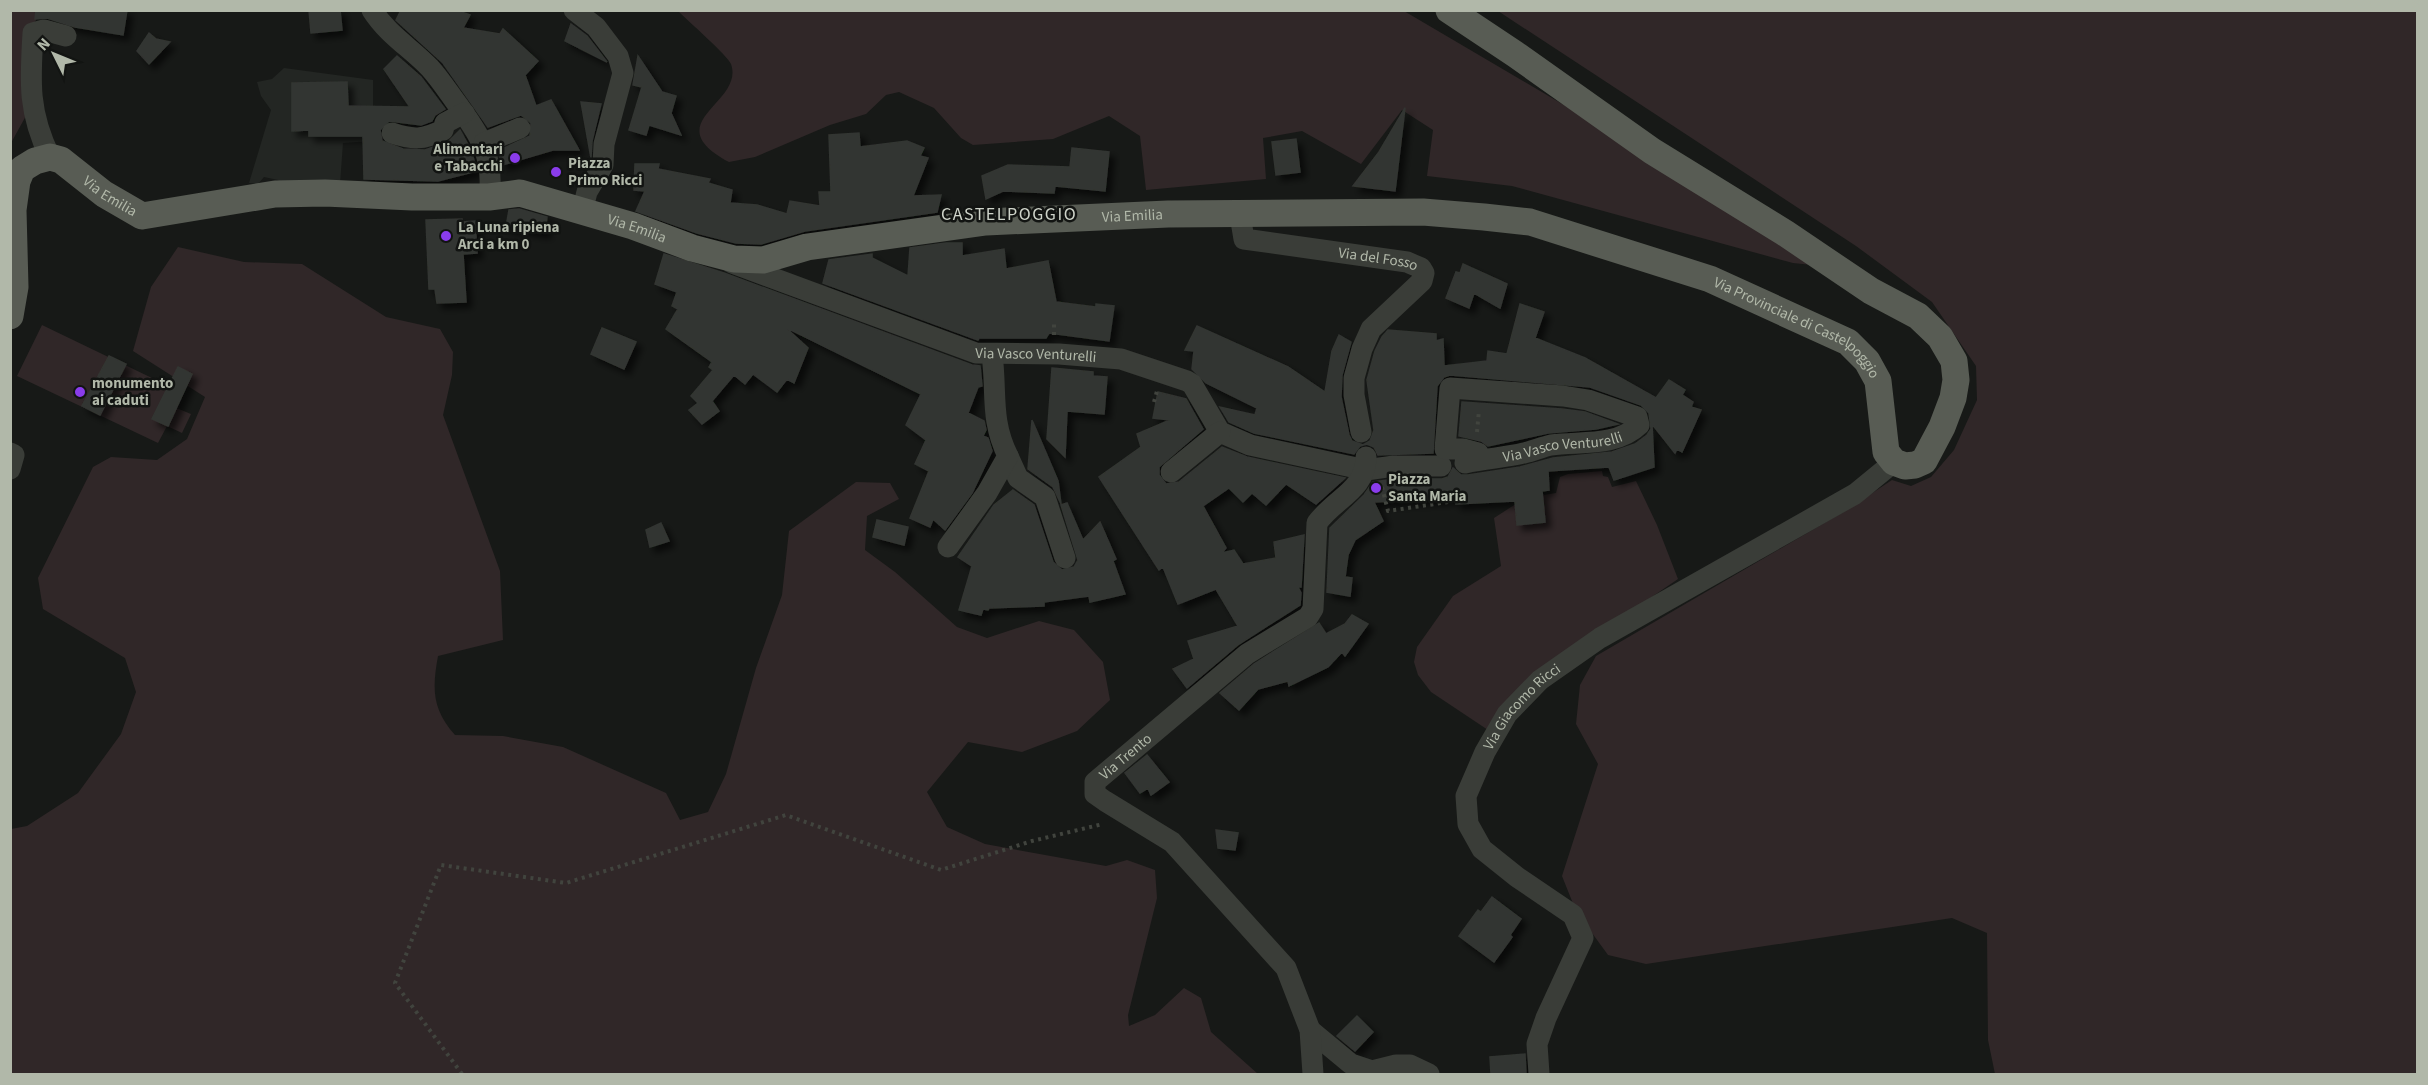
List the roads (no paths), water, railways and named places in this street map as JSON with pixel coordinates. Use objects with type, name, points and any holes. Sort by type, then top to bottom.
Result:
[{"type":"main road","points":[[1449,10],[1652,151],[1785,233],[1871,291],[1918,316],[1940,337],[1954,361],[1956,380],[1953,398],[1924,461],[1905,466],[1894,462]]},
{"type":"main road","name":"Via Emilia","points":[[50,157],[61,160],[104,194],[142,216],[268,195],[489,197],[520,193],[633,226],[692,248],[734,259],[763,261],[807,247],[986,222],[1156,215],[1240,215]]},
{"type":"main road","points":[[10,316],[15,287],[16,181],[22,169],[35,161],[50,157]]},
{"type":"main road","name":"Via Provinciale di Castelpoggio","points":[[1240,215],[1423,212],[1530,222],[1710,279],[1848,342],[1867,361],[1878,381],[1886,452],[1894,462]]},
{"type":"street","points":[[372,10],[396,40],[430,68],[484,143],[491,184],[489,197]]},
{"type":"street","points":[[574,10],[602,34],[618,56],[623,73],[604,144],[603,165],[587,192],[582,212]]},
{"type":"street","points":[[50,157],[37,131],[29,84],[33,33],[44,30],[66,36]]},
{"type":"street","points":[[392,133],[410,139],[426,139],[443,130],[446,123],[464,113]]},
{"type":"street","points":[[484,143],[520,129]]},
{"type":"street","name":"Via del Fosso","points":[[1240,215],[1244,239],[1407,262],[1422,268],[1424,273],[1422,281],[1371,329],[1362,348],[1354,378],[1354,395],[1361,432]]},
{"type":"street","name":"Via Vasco Venturelli","points":[[692,248],[957,348],[992,354],[1059,354],[1121,359],[1162,373],[1192,384],[1220,432]]},
{"type":"street","points":[[992,354],[994,415],[999,437],[1018,478],[1045,497],[1065,558]]},
{"type":"street","name":"Via Vasco Venturelli","points":[[1450,388],[1483,389],[1588,400],[1636,417],[1639,425],[1628,436],[1472,461],[1478,453],[1463,449],[1445,449],[1450,388]]},
{"type":"street","points":[[1171,472],[1220,432],[1250,446],[1284,455],[1371,471],[1442,466]]},
{"type":"street","points":[[10,453],[14,455],[10,469]]},
{"type":"street","points":[[948,547],[987,493],[1008,456]]},
{"type":"street","name":"Via Giacomo Ricci","points":[[1539,1074],[1537,1044],[1546,1018],[1583,938],[1573,915],[1517,878],[1482,849],[1468,824],[1466,796],[1485,752],[1507,714],[1540,680],[1600,638],[1855,494],[1894,462]]},
{"type":"street","name":"Via Trento","points":[[1313,1074],[1310,1030],[1286,968],[1172,842],[1095,794],[1095,782],[1247,654],[1308,617],[1314,602],[1317,523],[1371,471]]},
{"type":"street","name":"Via Trento","points":[[1310,1030],[1352,1064],[1372,1071],[1396,1065],[1410,1065],[1430,1074]]},
{"type":"place","name":"Alimentari e Tabacchi","points":[[515,158]]},
{"type":"place","name":"Piazza Primo Ricci","points":[[556,172]]},
{"type":"place","name":"La Luna ripiena Arci a km 0","points":[[446,236]]},
{"type":"place","name":"monumento ai caduti","points":[[80,392]]},
{"type":"place","name":"Piazza Santa Maria","points":[[1376,488]]},
{"type":"district","name":"CASTELPOGGIO","points":[[1009,214]]}]
